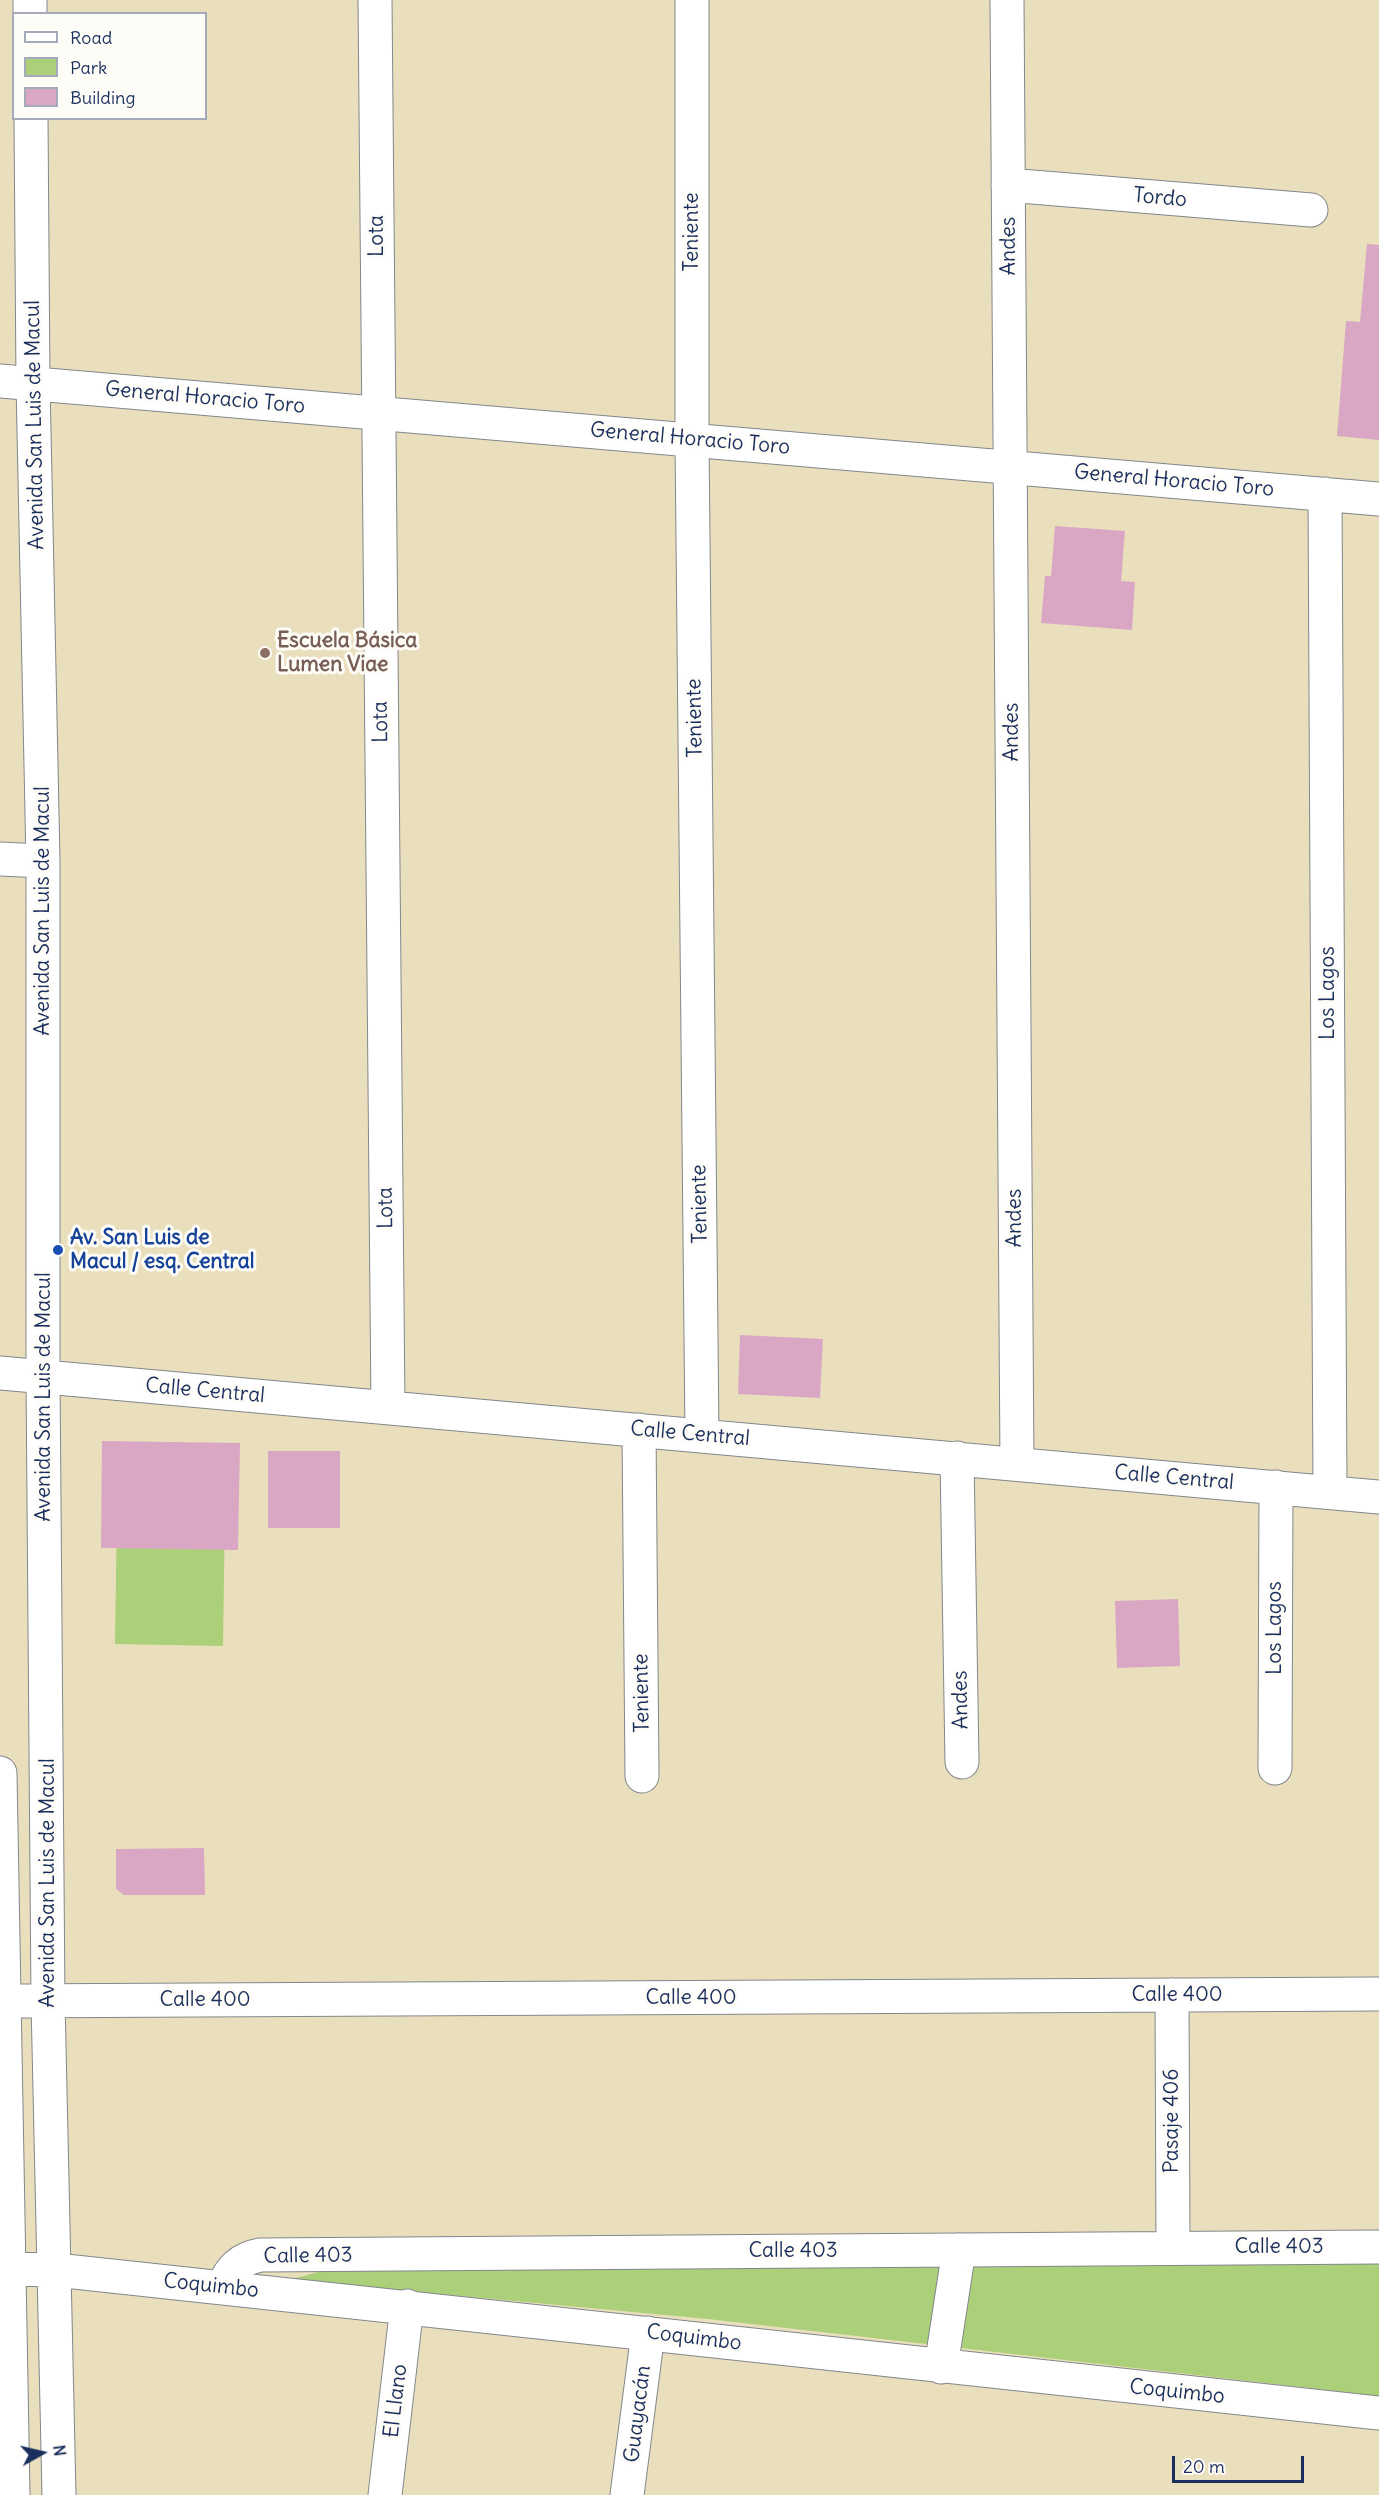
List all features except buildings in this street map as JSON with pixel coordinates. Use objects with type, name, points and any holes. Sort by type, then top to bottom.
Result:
[{"type":"street","name":"Lota","points":[[375,0],[387,1407]]},
{"type":"street","name":"Teniente","points":[[692,0],[692,439],[702,1436]]},
{"type":"street","name":"Andes","points":[[1007,0],[1017,1464]]},
{"type":"street","name":"Avenida San Luis de Macul","points":[[31,120],[33,383],[43,861],[43,1376],[48,2001],[56,2270],[59,2495]]},
{"type":"street","name":"Tordo","points":[[1008,185],[1311,210]]},
{"type":"street","name":"General Horacio Toro","points":[[0,381],[1379,499]]},
{"type":"street","name":"Los Lagos","points":[[1325,494],[1330,1492]]},
{"type":"street","points":[[0,859],[43,861]]},
{"type":"street","name":"Calle Central","points":[[0,1373],[1379,1497]]},
{"type":"street","name":"Teniente","points":[[639,1430],[642,1776]]},
{"type":"street","name":"Andes","points":[[957,1458],[962,1762]]},
{"type":"street","name":"Los Lagos","points":[[1275,1768],[1276,1488]]},
{"type":"street","points":[[0,1773],[13,2495]]},
{"type":"street","points":[[1,1893],[48,1895]]},
{"type":"street","name":"Calle 400","points":[[3,2001],[1379,1994]]},
{"type":"street","name":"Pasaje 406","points":[[1172,1995],[1173,2247]]},
{"type":"street","name":"Calle 403","points":[[223,2287],[228,2273],[239,2263],[260,2255],[1379,2247]]},
{"type":"street","points":[[941,2367],[959,2250]]},
{"type":"street","name":"Coquimbo","points":[[8,2269],[56,2270],[407,2306],[941,2367],[1379,2413]]},
{"type":"street","name":"El Llano","points":[[385,2495],[407,2306]]},
{"type":"street","name":"Guayacán","points":[[627,2495],[648,2333]]},
{"type":"green space","points":[[118,1443],[226,1444],[223,1646],[115,1644]]},
{"type":"green space","points":[[1379,2261],[1379,2396],[708,2319],[289,2280],[336,2267]]},
{"type":"place","name":"Escuela Básica Lumen Viae","points":[[265,653]]},
{"type":"place","name":"Av. San Luis de Macul / esq. Central","points":[[58,1250]]}]
